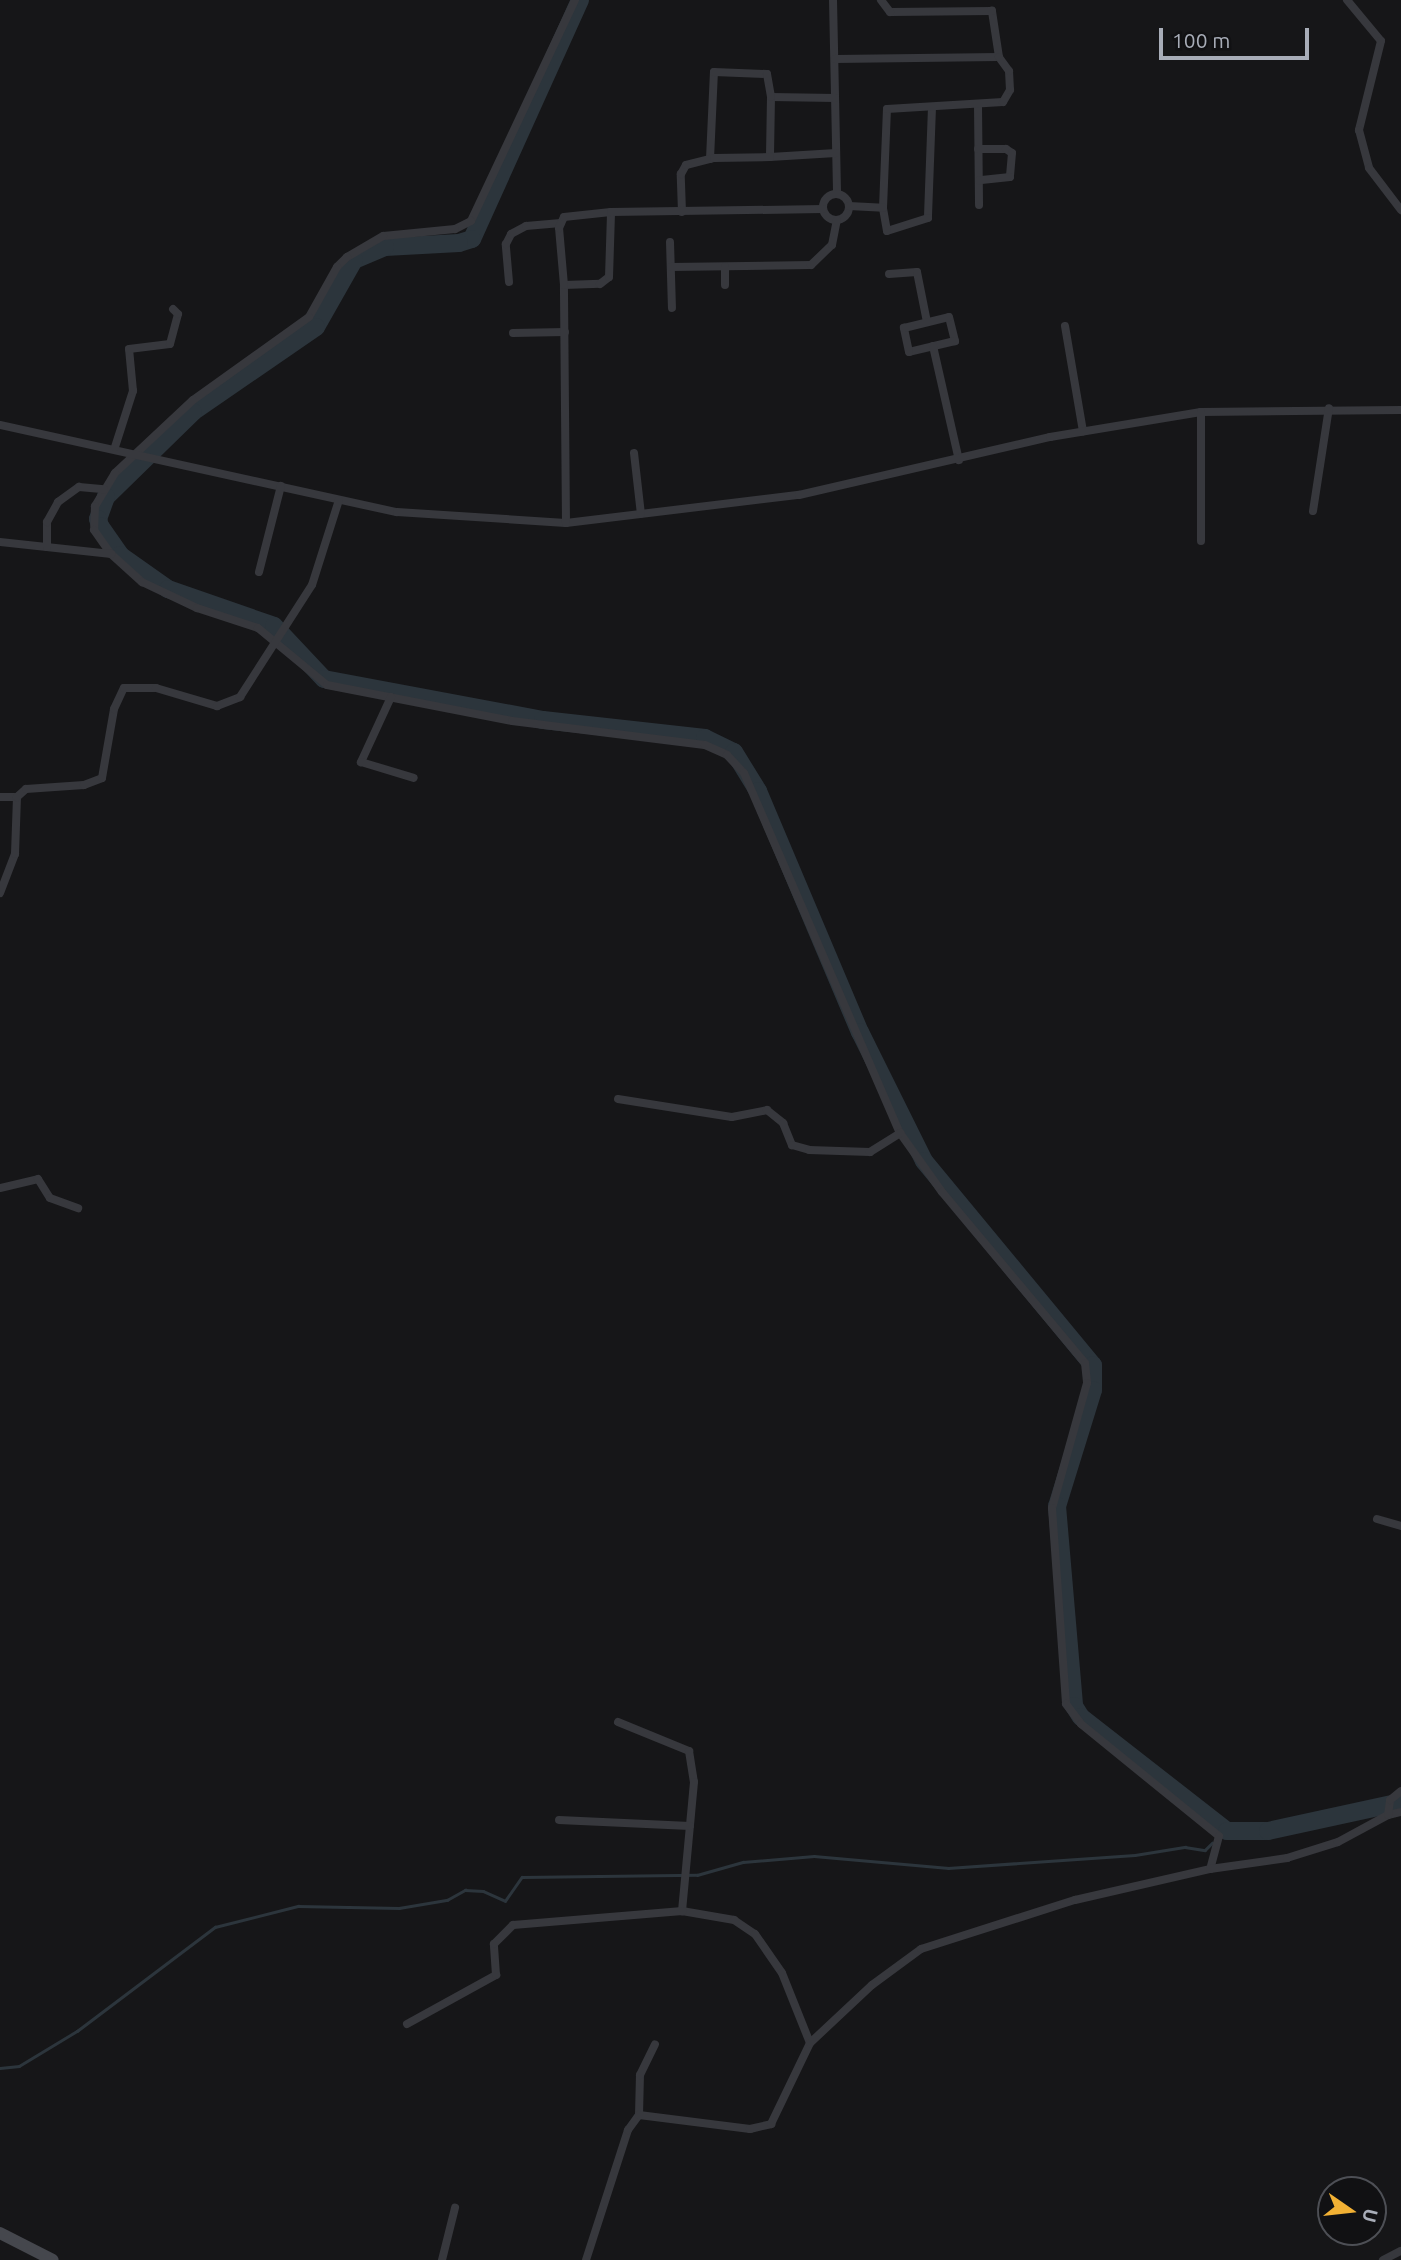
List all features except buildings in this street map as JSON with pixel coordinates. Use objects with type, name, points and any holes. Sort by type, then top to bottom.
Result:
[{"type":"main road","points":[[0,2233],[53,2260]]},
{"type":"street","points":[[575,0],[471,221],[455,229],[383,236],[358,248],[337,267],[309,317],[193,400],[104,489],[94,506],[94,530],[111,554],[159,593],[279,633],[320,682],[512,721],[705,745],[727,755],[744,773],[900,1133],[942,1192],[1086,1363],[1087,1383],[1052,1508],[1066,1704],[1081,1724],[1219,1836],[1210,1869]]},
{"type":"street","points":[[832,0],[837,194],[849,206],[883,208]]},
{"type":"street","points":[[881,0],[890,12],[974,10],[995,14],[999,57],[1009,71],[1008,100],[978,106],[932,107],[887,109],[883,208],[887,231],[928,219],[932,107]]},
{"type":"street","points":[[928,0],[928,12]]},
{"type":"street","points":[[974,0],[974,10]]},
{"type":"street","points":[[1347,0],[1381,41],[1359,117],[1362,151],[1381,190],[1401,210]]},
{"type":"street","points":[[835,59],[999,57]]},
{"type":"street","points":[[710,159],[714,72],[767,74],[771,97],[770,157]]},
{"type":"street","points":[[771,97],[835,98]]},
{"type":"street","points":[[978,106],[979,205]]},
{"type":"street","points":[[978,149],[1006,149],[1012,153],[1010,177],[979,180]]},
{"type":"street","points":[[682,212],[684,168],[710,159],[836,153]]},
{"type":"street","points":[[823,209],[827,198],[837,194]]},
{"type":"street","points":[[837,220],[846,216],[849,206]]},
{"type":"street","points":[[566,523],[565,332],[561,223],[567,214],[823,209],[837,220]]},
{"type":"street","points":[[564,285],[600,284],[609,277],[611,212]]},
{"type":"street","points":[[671,267],[811,265],[828,252],[837,220]]},
{"type":"street","points":[[509,282],[506,244],[511,234],[526,226],[561,223]]},
{"type":"street","points":[[670,242],[672,308]]},
{"type":"street","points":[[725,267],[725,285]]},
{"type":"street","points":[[889,274],[917,272],[927,322]]},
{"type":"street","points":[[115,447],[133,391],[129,349],[170,344],[178,314],[173,309]]},
{"type":"street","points":[[949,317],[955,341],[909,352],[904,328],[927,322],[949,317]]},
{"type":"street","points":[[1065,326],[1083,430]]},
{"type":"street","points":[[513,333],[565,332]]},
{"type":"street","points":[[933,346],[959,460]]},
{"type":"street","points":[[0,425],[156,456],[339,500],[442,517],[566,523],[799,495],[1083,430],[1201,412],[1329,408],[1401,410]]},
{"type":"street","points":[[1313,511],[1329,408]]},
{"type":"street","points":[[1201,412],[1201,541]]},
{"type":"street","points":[[634,453],[641,514]]},
{"type":"street","points":[[259,572],[281,486]]},
{"type":"street","points":[[47,547],[47,522],[58,502],[79,487],[104,489]]},
{"type":"street","points":[[0,797],[16,797],[26,789],[84,785],[102,778],[114,709],[124,688],[156,688],[211,705],[231,704],[240,697],[320,570],[339,500]]},
{"type":"street","points":[[0,542],[111,554]]},
{"type":"street","points":[[391,697],[361,762],[414,778]]},
{"type":"street","points":[[0,893],[15,854],[16,797]]},
{"type":"street","points":[[618,1099],[732,1117],[767,1110],[783,1123],[792,1145],[809,1150],[870,1152],[900,1133]]},
{"type":"street","points":[[0,1188],[38,1179],[50,1198],[78,1208]]},
{"type":"street","points":[[1377,1519],[1401,1526]]},
{"type":"street","points":[[618,1721],[689,1751],[694,1782],[682,1911]]},
{"type":"street","points":[[639,2115],[762,2129],[774,2120],[810,2043],[872,1985],[936,1941],[1074,1900],[1210,1869],[1287,1858],[1338,1842],[1389,1808],[1401,1791]]},
{"type":"street","points":[[1389,1808],[1401,1812]]},
{"type":"street","points":[[559,1820],[690,1826]]},
{"type":"street","points":[[407,2024],[496,1975],[494,1944],[513,1925],[682,1911],[734,1920],[755,1934],[782,1973],[810,2043]]},
{"type":"street","points":[[586,2260],[628,2130],[639,2115],[640,2076],[655,2044]]},
{"type":"street","points":[[442,2260],[455,2208]]},
{"type":"street","points":[[1383,2260],[1401,2251]]},
{"type":"waterway","points":[[580,0],[472,239],[459,243],[385,247],[354,260],[316,327],[193,412],[106,497],[98,519],[100,526],[120,555],[168,589],[274,626],[324,679],[543,720],[705,738],[734,752],[758,791],[860,1032],[924,1161],[1093,1365],[1093,1390],[1057,1506],[1074,1706],[1081,1717],[1227,1831],[1268,1831],[1401,1802]]},
{"type":"waterway","points":[[1223,1834],[1227,1831]]},
{"type":"waterway","points":[[0,2068],[19,2066],[77,2031],[215,1927],[298,1906],[399,1908],[447,1900],[465,1890],[483,1891],[505,1901],[522,1877],[697,1875],[743,1862],[814,1856],[948,1868],[1135,1855],[1185,1847],[1205,1850],[1212,1843]]}]
